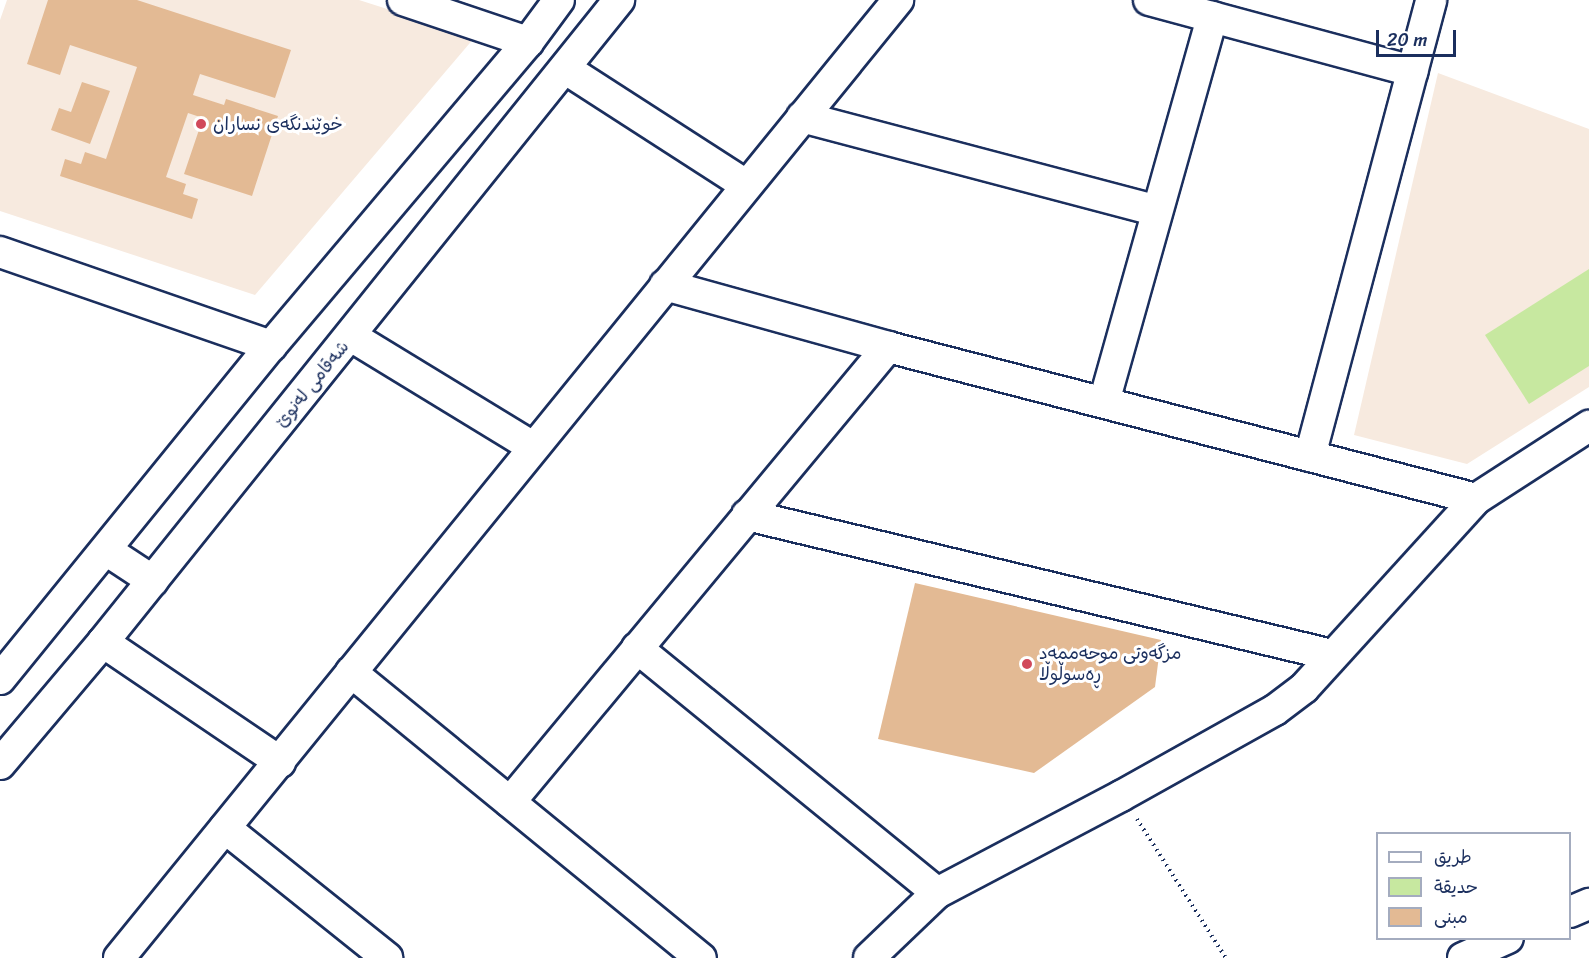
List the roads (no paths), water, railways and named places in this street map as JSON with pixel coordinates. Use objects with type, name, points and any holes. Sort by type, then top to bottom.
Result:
[{"type":"street","points":[[403,0],[528,42]]},
{"type":"street","points":[[0,679],[271,346],[528,42],[558,0]]},
{"type":"street","name":"شەقامی لەنوێ","points":[[0,764],[153,581],[566,69],[619,0]]},
{"type":"street","points":[[119,958],[898,0]]},
{"type":"street","points":[[1149,0],[1413,70]]},
{"type":"street","points":[[1310,456],[1431,0]]},
{"type":"street","points":[[1104,402],[1212,17]]},
{"type":"street","points":[[566,69],[746,185]]},
{"type":"street","points":[[802,117],[1157,211]]},
{"type":"street","points":[[0,252],[271,346]]},
{"type":"street","points":[[665,285],[888,347],[1476,499]]},
{"type":"street","points":[[351,336],[533,447]]},
{"type":"street","points":[[510,802],[888,347]]},
{"type":"street","points":[[869,958],[937,893],[1121,796],[1275,710],[1304,688],[1476,499],[1589,426]]},
{"type":"street","points":[[747,515],[1332,655]]},
{"type":"street","points":[[106,550],[153,581]]},
{"type":"street","points":[[103,642],[280,762]]},
{"type":"street","points":[[638,648],[937,893]]},
{"type":"street","points":[[351,672],[701,958]]},
{"type":"street","points":[[225,828],[387,958]]},
{"type":"street","points":[[1571,911],[1589,904]]},
{"type":"street","points":[[1463,958],[1506,940]]},
{"type":"place","name":"خوێندنگەی نساران","points":[[201,124]]},
{"type":"place","name":"مزگەوتی موحەممەد ڕەسوڵوڵا","points":[[1027,664]]}]
